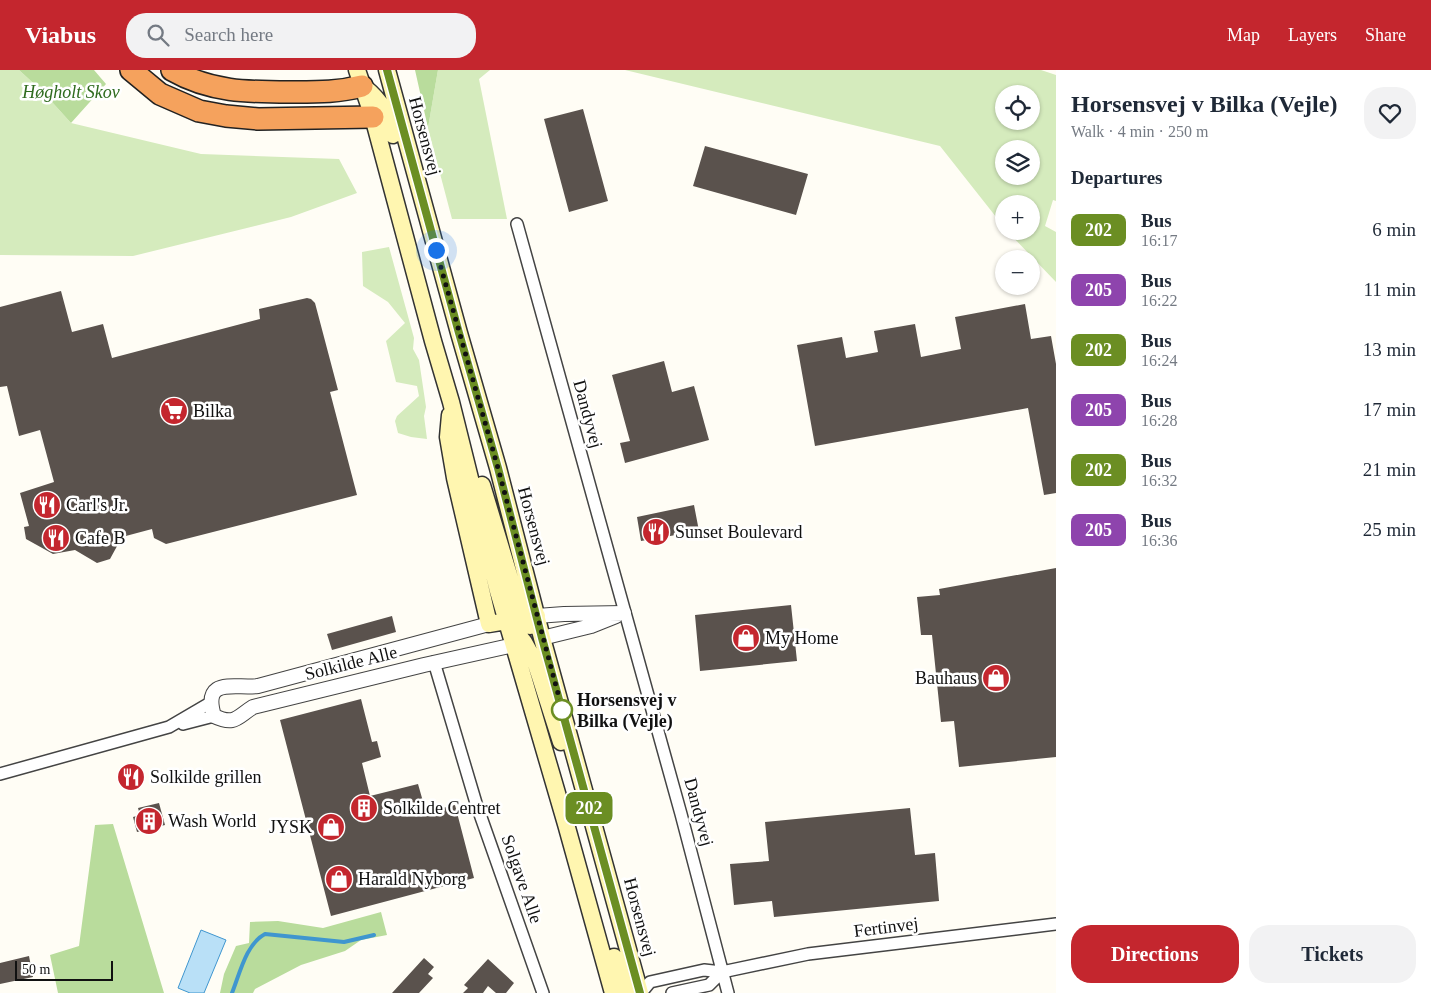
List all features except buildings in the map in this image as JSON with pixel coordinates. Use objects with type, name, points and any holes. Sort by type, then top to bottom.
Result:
[{"type":"highway","points":[[131,70],[160,94],[199,111],[217,114],[258,119],[378,111]]},
{"type":"highway","points":[[172,70],[190,80],[220,88],[255,92],[344,91],[359,78]]},
{"type":"main road","name":"Horsensvej","points":[[359,78],[378,111],[460,436],[522,618],[542,638],[640,993]]},
{"type":"main road","points":[[388,78],[378,111],[390,123],[420,229],[436,250]]},
{"type":"main road","name":"Horsensvej","points":[[388,78],[498,468],[522,618],[519,643],[566,824],[613,993]]},
{"type":"main road","points":[[451,402],[448,437],[455,478],[489,624],[522,618]]},
{"type":"main road","points":[[542,638],[519,643],[536,664],[558,738],[579,772]]},
{"type":"main road","points":[[566,824],[587,860],[618,972],[626,988],[640,993]]},
{"type":"street","name":"Dandyvej","points":[[517,224],[681,814],[728,993]]},
{"type":"street","points":[[522,618],[564,614],[624,614]]},
{"type":"street","points":[[542,638],[591,626],[624,614]]},
{"type":"street","name":"Solkilde Alle","points":[[212,710],[212,694],[218,688],[233,685],[258,686],[489,624]]},
{"type":"street","name":"Solkilde Alle","points":[[212,710],[228,721],[236,720],[253,707],[519,643]]},
{"type":"street","name":"Solgave Alle","points":[[434,662],[476,803],[543,993]]},
{"type":"street","name":"Solkilde Alle","points":[[0,774],[169,727],[212,710]]},
{"type":"street","name":"Fertinvej","points":[[640,993],[650,982],[704,970],[722,972],[808,954],[1056,924]]},
{"type":"street","name":"Fertinvej","points":[[672,993],[709,984],[722,972]]},
{"type":"green space","points":[[0,70],[19,70],[43,92],[71,123],[201,154],[339,159],[357,193],[291,217],[133,256],[0,255]]},
{"type":"green space","name":"Høgholt Skov","points":[[19,70],[94,70],[106,84],[71,123],[43,92]]},
{"type":"green space","points":[[415,70],[438,70],[428,128]]},
{"type":"green space","points":[[438,70],[490,70],[479,79],[507,219],[452,219],[428,128]]},
{"type":"green space","points":[[625,70],[1041,70],[1056,75],[1056,201],[1053,200],[1045,226],[1056,232],[1056,282],[1040,265],[1040,250],[1025,250],[1016,240],[1040,240],[1040,195],[995,195],[995,216],[940,146]]},
{"type":"green space","points":[[389,247],[414,338],[413,349],[419,360],[426,407],[424,416],[427,439],[398,433],[395,421],[397,416],[419,396],[417,386],[396,382],[386,341],[405,323],[388,302],[363,286],[362,252]]},
{"type":"green space","points":[[113,824],[164,993],[58,993],[50,955],[79,946],[95,825]]},
{"type":"green space","points":[[381,912],[387,935],[361,940],[345,951],[301,965],[255,989],[253,993],[220,993],[224,974],[236,946],[249,943],[250,922],[278,921],[323,928]]},
{"type":"water","points":[[201,930],[226,940],[204,993],[190,993],[178,988]]},
{"type":"waterway","points":[[232,993],[248,952],[258,939],[265,934],[344,942],[374,935]]},
{"type":"bus line","name":"202","points":[[387,70],[498,468],[542,638],[640,993]]},
{"type":"place","name":"Bilka","points":[[174,411]]},
{"type":"place","name":"Carl's Jr.","points":[[47,505]]},
{"type":"place","name":"Sunset Boulevard","points":[[656,532]]},
{"type":"place","name":"Cafe B","points":[[56,538]]},
{"type":"place","name":"My Home","points":[[746,638]]},
{"type":"place","name":"Bauhaus","points":[[996,678]]},
{"type":"place","name":"Horsensvej v Bilka (Vejle)","points":[[562,710]]},
{"type":"place","name":"Solkilde grillen","points":[[131,777]]},
{"type":"place","name":"Solkilde Centret","points":[[364,808]]},
{"type":"place","name":"Wash World","points":[[149,821]]},
{"type":"place","name":"JYSK","points":[[331,827]]},
{"type":"place","name":"Harald Nyborg","points":[[339,879]]},
{"type":"route","points":[[436,250],[498,468],[564,716],[562,710]]}]
